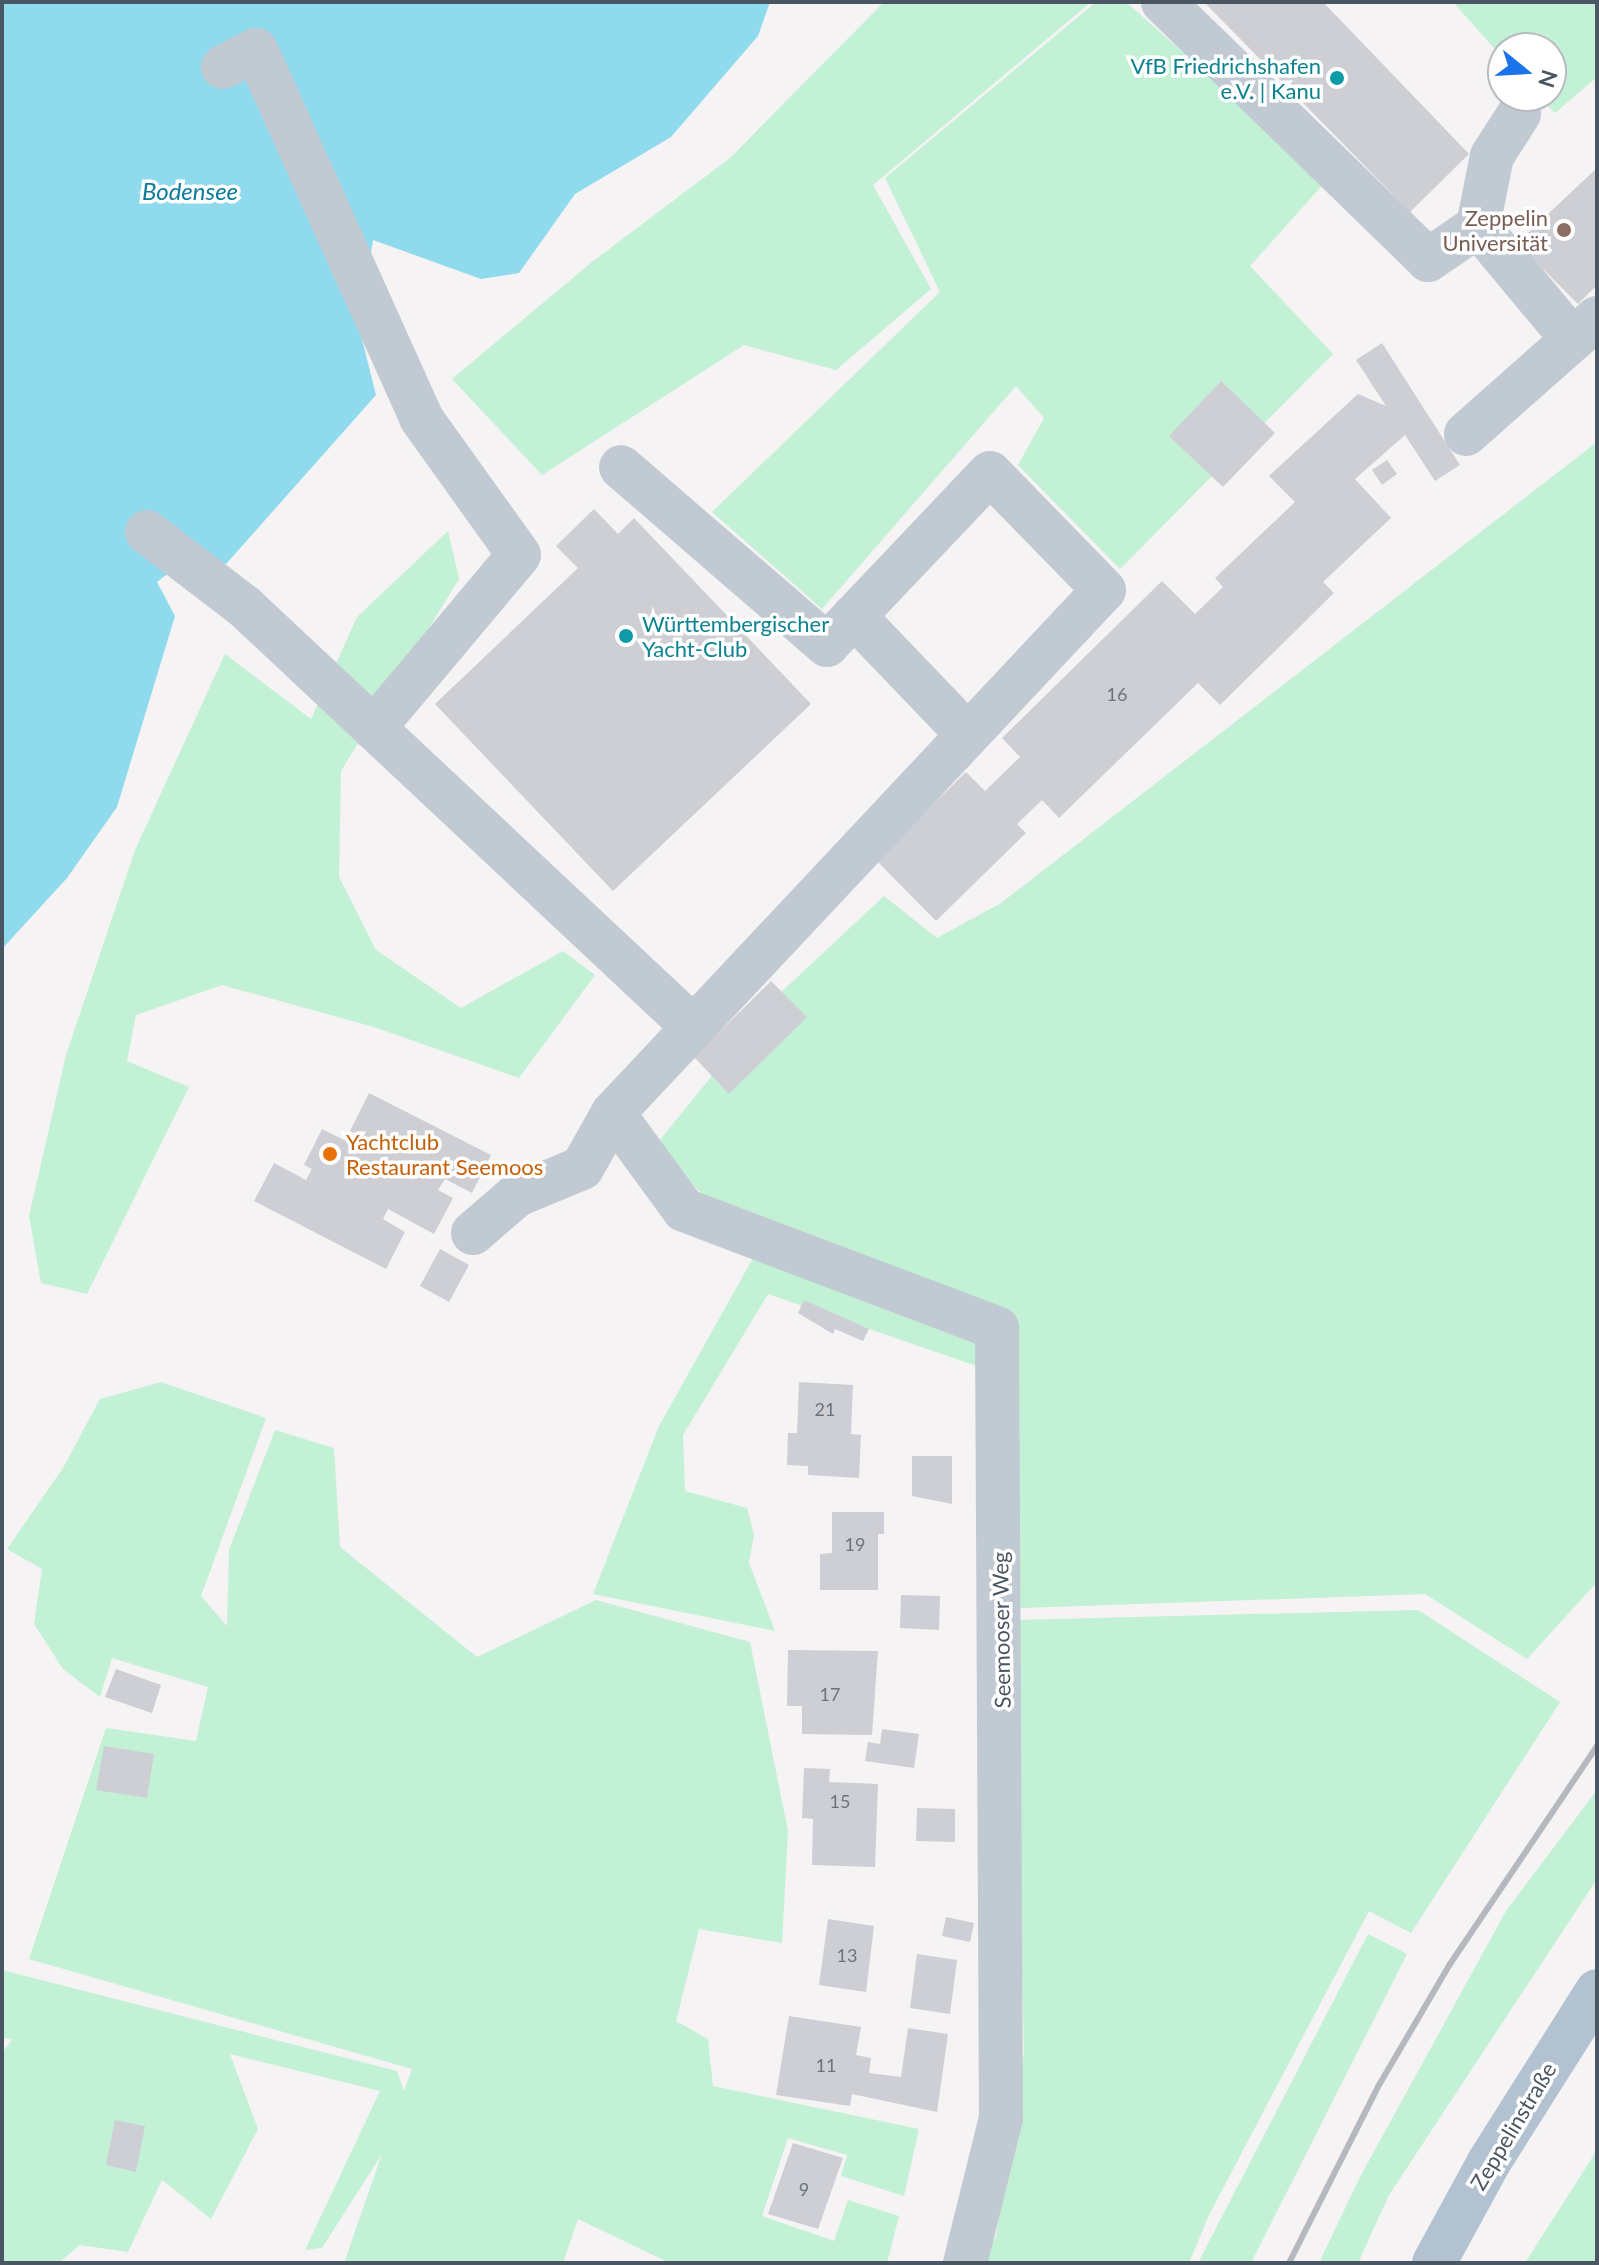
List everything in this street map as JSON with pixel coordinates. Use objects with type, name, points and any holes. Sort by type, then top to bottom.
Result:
[{"type":"main road","name":"Zeppelinstraße","points":[[1434,2263],[1489,2162],[1597,1991]]},
{"type":"street","points":[[1163,2],[1428,260],[1478,226],[1492,156],[1519,114]]},
{"type":"street","points":[[223,67],[256,50],[421,418],[519,555],[374,728]]},
{"type":"street","points":[[1466,434],[1585,329],[1478,226]]},
{"type":"street","points":[[473,1233],[517,1195],[582,1168],[613,1113],[1104,590],[990,473],[827,645],[621,467]]},
{"type":"street","points":[[147,532],[245,607],[693,1027]]},
{"type":"street","points":[[854,616],[967,734]]},
{"type":"street","name":"Seemooser Weg","points":[[613,1113],[684,1210],[997,1328],[1004,1949],[1001,2118],[965,2263]]},
{"type":"green space","points":[[884,2],[1091,2],[873,185],[931,289],[836,370],[744,345],[542,475],[452,379],[592,262],[730,158]]},
{"type":"green space","points":[[1096,2],[1126,2],[1327,180],[1250,266],[1333,354],[1120,569],[1018,465],[1044,418],[1016,386],[822,609],[712,512],[940,292],[885,178]]},
{"type":"green space","points":[[1453,2],[1597,2],[1597,77],[1567,103],[1567,32],[1487,32],[1487,40]]},
{"type":"green space","points":[[1597,442],[1597,1582],[1527,1659],[1425,1594],[994,1609],[994,1372],[768,1294],[683,1435],[685,1491],[747,1508],[754,1535],[749,1563],[775,1631],[593,1594],[659,1426],[757,1251],[655,1146],[776,997],[884,896],[937,938],[1001,903]]},
{"type":"green space","points":[[448,531],[459,579],[341,771],[339,877],[376,950],[461,1008],[563,951],[595,975],[519,1078],[374,1027],[222,985],[136,1015],[127,1061],[189,1087],[87,1294],[41,1283],[29,1216],[66,1055],[135,850],[225,654],[311,719],[357,617]]},
{"type":"green space","points":[[161,1382],[266,1418],[201,1596],[227,1626],[229,1550],[275,1430],[334,1448],[340,1547],[477,1657],[596,1600],[750,1642],[788,1831],[782,1943],[699,1929],[676,2021],[708,2039],[713,2086],[919,2129],[904,2196],[841,2176],[847,2155],[788,2138],[762,2216],[834,2241],[848,2200],[899,2216],[887,2263],[670,2263],[578,2219],[563,2263],[344,2263],[382,2154],[322,2248],[305,2250],[380,2091],[230,2054],[258,2129],[211,2219],[162,2180],[128,2252],[80,2245],[62,2260],[69,2263],[2,2263],[2,2053],[12,2040],[2,2037],[2,1970],[397,2071],[404,2091],[412,2069],[29,1959],[106,1728],[196,1741],[208,1687],[112,1658],[100,1697],[63,1669],[34,1624],[42,1569],[7,1549],[63,1468],[100,1399]]},
{"type":"green space","points":[[1418,1610],[1560,1702],[1411,1933],[1369,1911],[1209,2215],[1189,2263],[981,2263],[996,2236],[1024,2052],[1013,1620]]},
{"type":"green space","points":[[1597,1790],[1597,1879],[1389,2195],[1358,2263],[1319,2263],[1360,2177],[1506,1911]]},
{"type":"green space","points":[[1368,1934],[1407,1954],[1251,2263],[1198,2263]]},
{"type":"green space","points":[[1597,2150],[1597,2263],[1525,2263]]},
{"type":"water","name":"Bodensee","points":[[2,2],[770,2],[758,36],[671,137],[575,194],[519,273],[481,279],[373,240],[359,327],[376,395],[226,564],[195,552],[157,582],[175,616],[117,807],[67,878],[2,949]]},
{"type":"building","name":"VfB Friedrichshafen e.V. | Kanu","points":[[1204,2],[1323,2],[1469,154],[1410,212]]},
{"type":"building","name":"Zeppelin Universität","points":[[1597,168],[1597,285],[1578,304],[1517,243]]},
{"type":"building","points":[[1382,343],[1460,465],[1435,481],[1405,435],[1355,479],[1391,518],[1323,582],[1334,593],[1220,705],[1198,683],[1059,818],[1042,800],[1017,824],[1026,833],[936,921],[876,860],[966,772],[985,791],[1020,757],[1002,738],[1162,581],[1195,614],[1223,587],[1215,578],[1295,502],[1269,476],[1358,394],[1386,406],[1356,360]]},
{"type":"building","points":[[1221,381],[1275,433],[1223,487],[1169,436]]},
{"type":"building","points":[[1387,460],[1397,474],[1382,485],[1372,470]]},
{"type":"building","name":"Württembergischer Yacht-Club","points":[[594,509],[618,534],[634,518],[811,704],[613,891],[435,704],[578,568],[556,546]]},
{"type":"building","points":[[771,981],[807,1017],[729,1094],[694,1057]]},
{"type":"building","points":[[369,1093],[491,1155],[472,1193],[445,1179],[438,1190],[453,1198],[434,1234],[388,1209],[383,1219],[405,1232],[386,1269],[254,1201],[274,1163],[306,1180],[312,1169],[304,1165],[322,1129],[354,1145],[360,1136],[350,1131]]},
{"type":"building","points":[[440,1249],[469,1265],[449,1302],[420,1286]]},
{"type":"building","points":[[804,1300],[869,1329],[863,1341],[835,1329],[833,1334],[798,1313]]},
{"type":"building","points":[[799,1382],[853,1385],[851,1434],[861,1435],[859,1478],[808,1475],[808,1466],[787,1465],[788,1433],[797,1433]]},
{"type":"building","points":[[912,1456],[952,1456],[952,1504],[912,1496]]},
{"type":"building","points":[[832,1512],[884,1512],[884,1534],[878,1534],[878,1590],[820,1590],[820,1554],[832,1553]]},
{"type":"building","points":[[901,1595],[940,1596],[939,1630],[900,1628]]},
{"type":"building","points":[[788,1650],[878,1651],[872,1735],[802,1734],[802,1706],[787,1706]]},
{"type":"building","points":[[116,1669],[161,1685],[152,1713],[105,1697]]},
{"type":"building","points":[[882,1729],[919,1734],[914,1768],[865,1761],[868,1742],[880,1744]]},
{"type":"building","points":[[104,1746],[154,1754],[147,1798],[96,1790]]},
{"type":"building","points":[[804,1768],[830,1769],[829,1782],[878,1784],[875,1867],[812,1865],[813,1819],[802,1818]]},
{"type":"building","points":[[917,1808],[955,1809],[955,1842],[916,1841]]},
{"type":"building","points":[[946,1917],[974,1923],[970,1942],[942,1936]]},
{"type":"building","points":[[828,1919],[874,1926],[866,1992],[819,1985]]},
{"type":"building","points":[[917,1954],[957,1960],[950,2014],[910,2008]]},
{"type":"building","points":[[789,2016],[861,2027],[856,2055],[871,2058],[869,2073],[901,2077],[908,2028],[948,2034],[937,2112],[852,2094],[850,2106],[776,2095]]},
{"type":"building","points":[[115,2120],[145,2126],[136,2172],[106,2165]]},
{"type":"building","points":[[793,2143],[843,2158],[818,2229],[768,2214]]},
{"type":"railway","points":[[1289,2263],[1379,2085],[1450,1964],[1597,1746]]},
{"type":"place","name":"VfB Friedrichshafen e.V. | Kanu","points":[[1337,78]]},
{"type":"place","name":"Zeppelin Universität","points":[[1564,230]]},
{"type":"place","name":"Württembergischer Yacht-Club","points":[[626,636]]},
{"type":"place","name":"Yachtclub Restaurant Seemoos","points":[[330,1154]]}]
